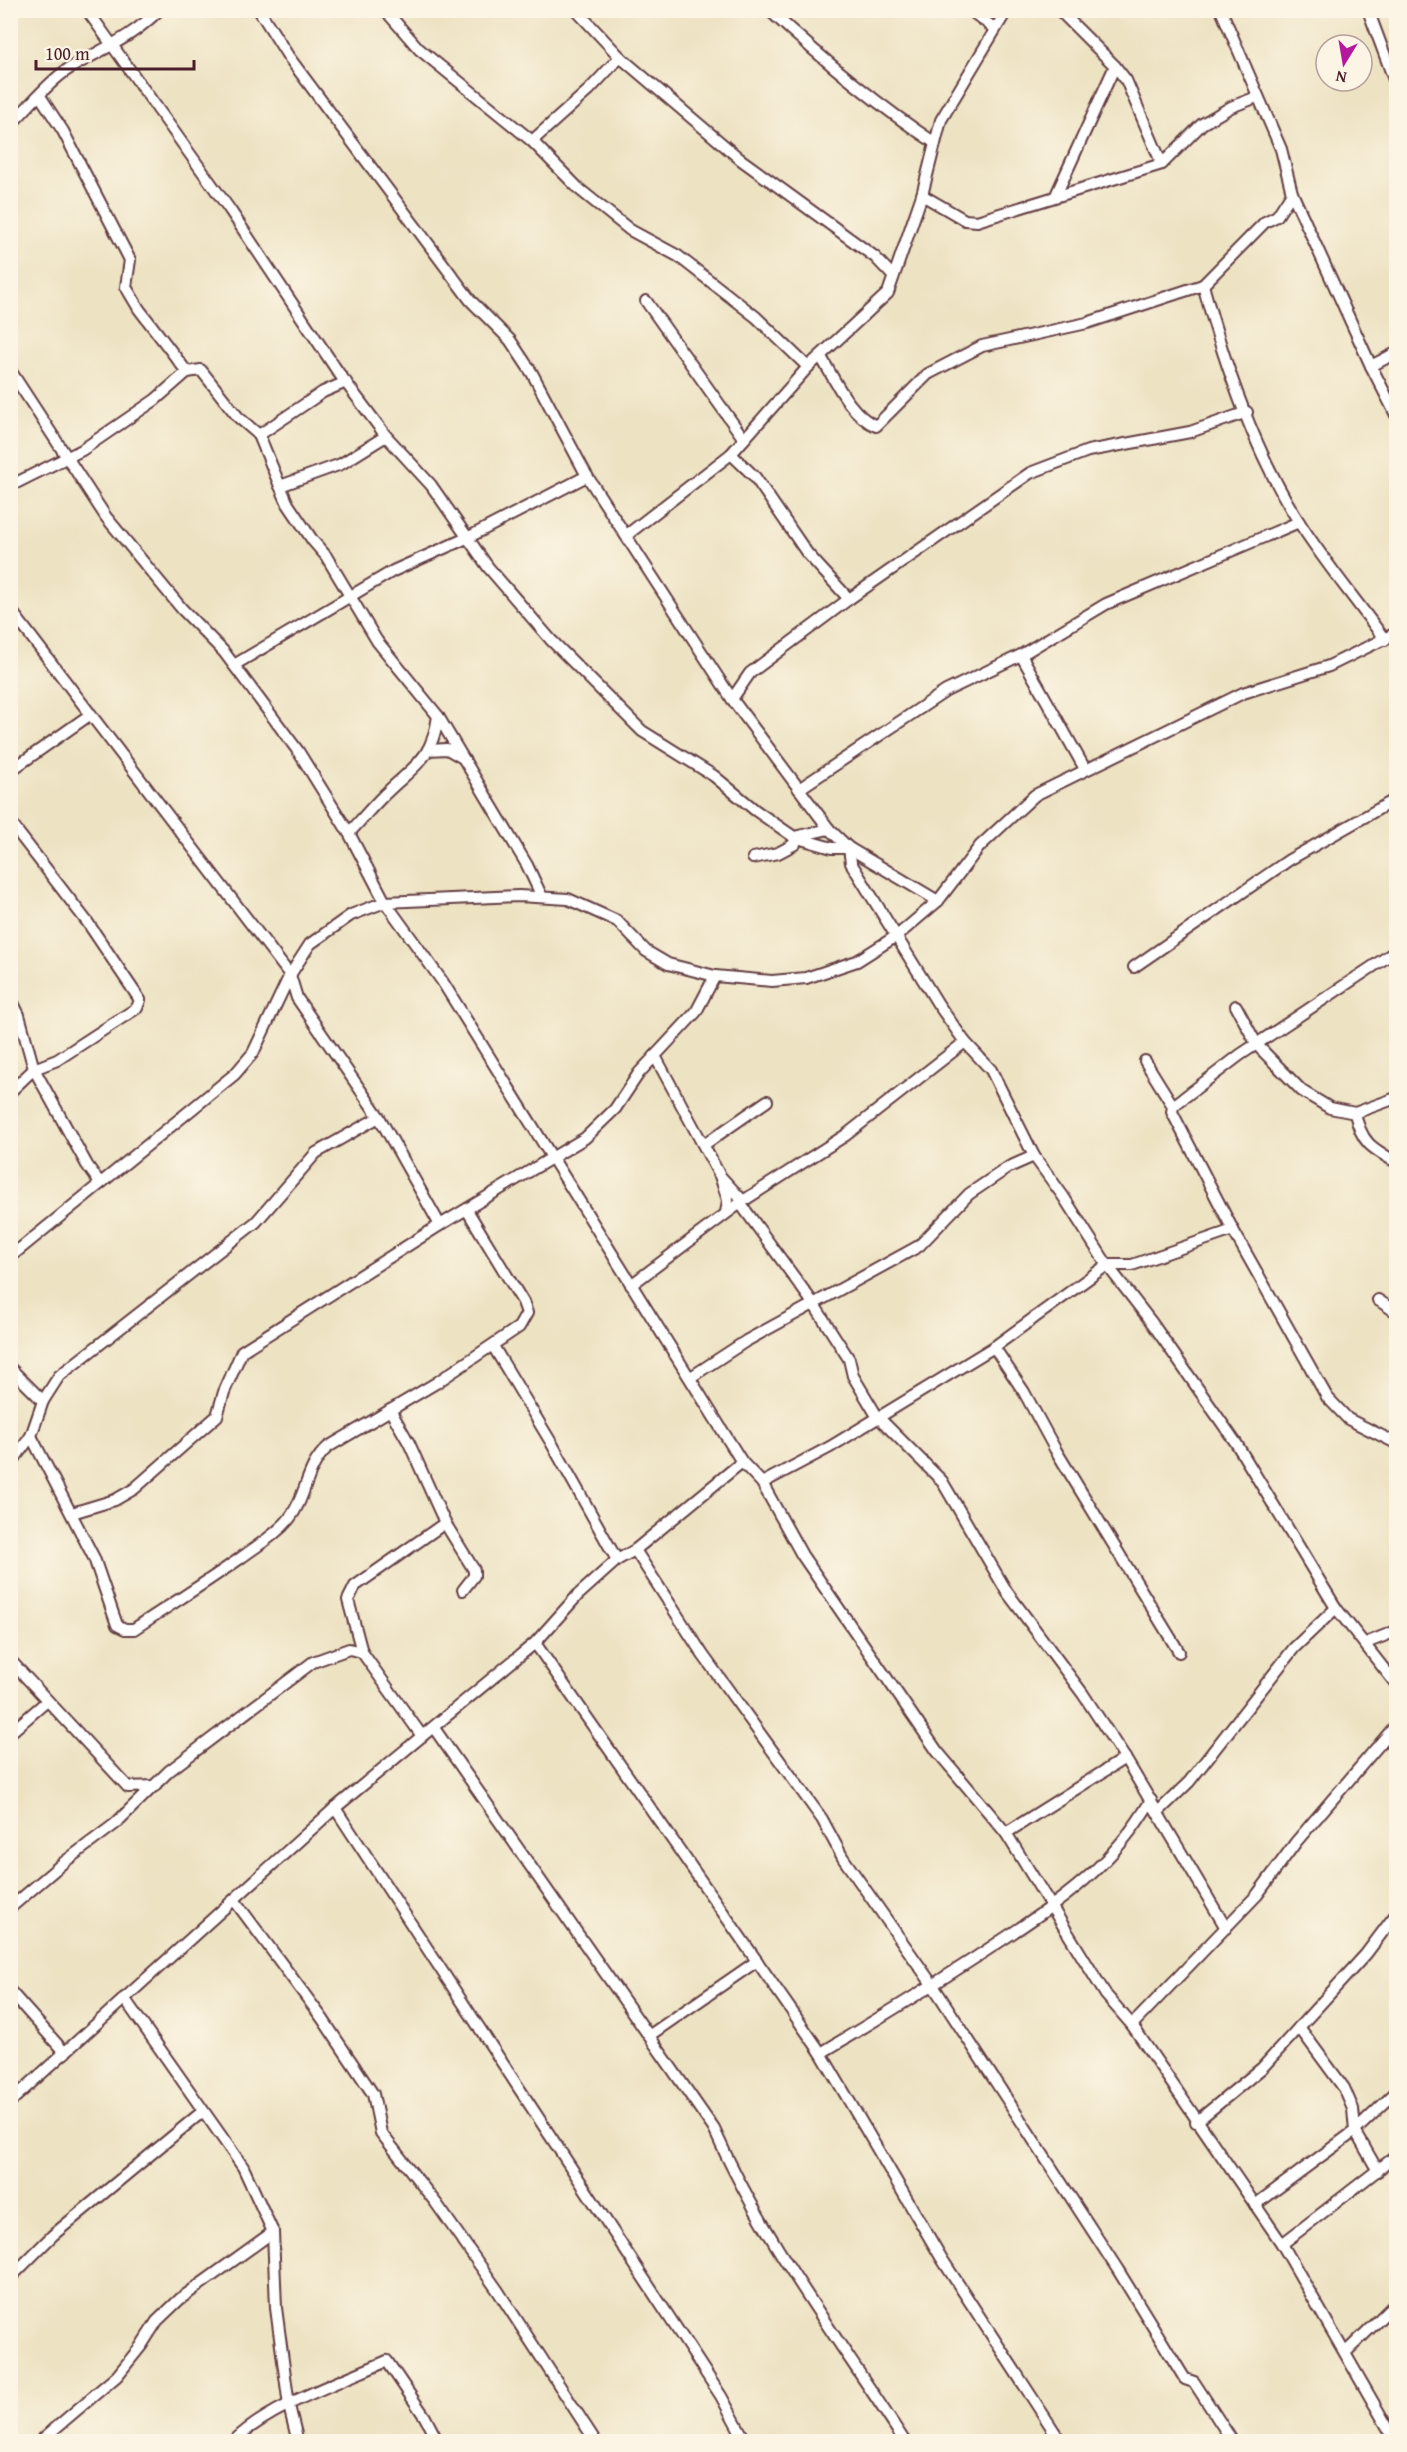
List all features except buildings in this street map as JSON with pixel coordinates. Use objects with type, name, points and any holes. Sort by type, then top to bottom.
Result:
[{"type":"street","points":[[87,10],[230,210],[346,382],[386,436],[431,485],[488,567],[550,640],[642,731],[714,776],[794,837],[832,848],[849,848]]},
{"type":"street","points":[[10,125],[65,71],[114,46],[143,26],[159,10]]},
{"type":"street","points":[[259,10],[288,56],[471,301],[510,340],[532,373],[587,476],[628,534],[732,699],[829,829],[849,848],[938,901]]},
{"type":"street","points":[[385,10],[419,49],[532,141],[579,189],[630,230],[678,256],[756,317],[807,367]]},
{"type":"street","points":[[769,10],[809,47],[907,125],[935,143]]},
{"type":"street","points":[[970,10],[995,29]]},
{"type":"street","points":[[628,534],[731,454],[807,367],[821,357],[888,293],[922,195],[935,143],[950,102],[1007,10]]},
{"type":"street","points":[[1059,10],[1126,80],[1162,164]]},
{"type":"street","points":[[1221,10],[1281,150],[1292,193],[1371,366],[1396,415]]},
{"type":"street","points":[[1368,10],[1396,85]]},
{"type":"street","points":[[584,13],[620,57],[740,159],[875,257],[893,276]]},
{"type":"street","points":[[532,141],[589,90],[620,57]]},
{"type":"street","points":[[1056,195],[1115,66]]},
{"type":"street","points":[[40,96],[63,131],[130,260],[126,287],[139,309],[188,372]]},
{"type":"street","points":[[922,195],[965,220],[977,221],[1162,164],[1202,124],[1231,107],[1257,97]]},
{"type":"street","points":[[821,357],[848,401],[868,423],[876,426],[928,374],[982,346],[1087,323],[1203,285],[1265,222],[1277,216],[1292,193]]},
{"type":"street","points":[[1203,285],[1218,339],[1273,475],[1299,522],[1386,640]]},
{"type":"street","points":[[646,301],[744,439]]},
{"type":"street","points":[[1371,366],[1396,353]]},
{"type":"street","points":[[10,370],[106,517],[182,609],[234,665],[298,751],[349,833],[385,902],[442,981],[742,1462],[762,1484],[802,1555],[937,1751],[1006,1833],[1106,1995],[1132,2025],[1196,2122],[1282,2244],[1396,2442]]},
{"type":"street","points":[[10,486],[68,457],[155,400],[188,372],[201,370],[238,417],[259,435],[288,504],[326,556],[377,641],[438,716],[527,865],[542,897]]},
{"type":"street","points":[[259,435],[323,392],[346,382]]},
{"type":"street","points":[[732,699],[750,673],[849,599],[1030,473],[1088,451],[1190,432],[1246,412]]},
{"type":"street","points":[[280,486],[341,464],[386,436]]},
{"type":"street","points":[[731,454],[755,477],[807,553],[849,599]]},
{"type":"street","points":[[234,665],[393,572],[469,537],[587,476]]},
{"type":"street","points":[[799,789],[946,691],[1021,655],[1106,604],[1299,522]]},
{"type":"street","points":[[10,609],[290,975],[297,998],[379,1117],[440,1225]]},
{"type":"street","points":[[10,1257],[236,1074],[253,1053],[290,975],[310,944],[351,915],[385,902],[542,897],[568,899],[625,928],[646,951],[668,964],[715,976],[772,981],[806,978],[857,961],[898,935],[938,901],[980,846],[1035,795],[1243,693],[1329,666],[1386,640],[1396,633]]},
{"type":"street","points":[[1021,655],[1085,769]]},
{"type":"street","points":[[10,771],[91,714]]},
{"type":"street","points":[[349,833],[386,793],[406,778],[428,750],[436,732],[438,716]]},
{"type":"street","points":[[428,750],[447,749],[464,759]]},
{"type":"street","points":[[1134,967],[1289,860],[1396,800]]},
{"type":"street","points":[[10,822],[88,923],[140,1000],[137,1008],[115,1023],[57,1060],[34,1069],[10,1092]]},
{"type":"street","points":[[794,837],[829,829]]},
{"type":"street","points":[[753,858],[790,848],[795,844],[794,837]]},
{"type":"street","points":[[849,848],[850,863],[898,935],[938,1004],[965,1042],[991,1070],[1034,1156],[1063,1196],[1107,1265],[1152,1323],[1236,1443],[1336,1608],[1396,1684]]},
{"type":"street","points":[[1173,1106],[1208,1078],[1396,951]]},
{"type":"street","points":[[72,1513],[115,1500],[134,1489],[217,1416],[224,1392],[242,1351],[440,1225],[585,1138],[615,1108],[639,1073],[696,1012],[715,976]]},
{"type":"street","points":[[10,997],[19,1015],[34,1069],[87,1165],[100,1183]]},
{"type":"street","points":[[1236,1006],[1257,1046],[1302,1091],[1330,1108],[1355,1113],[1396,1098]]},
{"type":"street","points":[[631,1285],[741,1202],[846,1135],[965,1042]]},
{"type":"street","points":[[655,1056],[705,1144],[720,1176],[728,1200],[726,1213]]},
{"type":"street","points":[[1145,1061],[1173,1106],[1174,1122],[1327,1397],[1348,1419],[1396,1443]]},
{"type":"street","points":[[705,1144],[767,1101]]},
{"type":"street","points":[[1355,1113],[1364,1140],[1396,1162]]},
{"type":"street","points":[[10,1465],[31,1436],[43,1401],[59,1376],[256,1222],[316,1153],[379,1117]]},
{"type":"street","points":[[691,1377],[746,1341],[919,1246],[969,1194],[1009,1167],[1034,1156]]},
{"type":"street","points":[[720,1176],[813,1303],[849,1359],[853,1376],[877,1416],[942,1481],[1007,1592],[1083,1694],[1125,1758],[1226,1928]]},
{"type":"street","points":[[31,1436],[94,1558],[117,1625],[125,1629],[134,1629],[208,1581],[277,1532],[290,1517],[318,1456],[493,1347],[519,1327],[527,1313],[523,1302],[467,1210]]},
{"type":"street","points":[[762,1484],[830,1448],[877,1416],[994,1347],[1107,1265],[1132,1265],[1233,1230]]},
{"type":"street","points":[[1378,1300],[1396,1312]]},
{"type":"street","points":[[493,1347],[552,1444],[616,1560]]},
{"type":"street","points":[[994,1347],[1024,1392],[1055,1449],[1179,1652]]},
{"type":"street","points":[[10,1368],[43,1401]]},
{"type":"street","points":[[390,1410],[409,1443],[445,1523],[474,1570],[474,1576],[463,1590]]},
{"type":"street","points":[[10,2102],[123,1998],[235,1901],[335,1808],[535,1643],[578,1595],[616,1560],[635,1550],[742,1462]]},
{"type":"street","points":[[422,1736],[362,1652],[348,1600],[355,1586],[445,1523]]},
{"type":"street","points":[[635,1550],[703,1655],[822,1819],[843,1858],[934,1987],[1118,2270],[1185,2379],[1194,2382],[1233,2442]]},
{"type":"street","points":[[1158,1812],[1189,1782],[1294,1648],[1336,1608]]},
{"type":"street","points":[[1366,1644],[1396,1631]]},
{"type":"street","points":[[535,1643],[820,2053],[942,2259],[1061,2442]]},
{"type":"street","points":[[10,1908],[132,1808],[169,1771],[313,1662],[348,1648],[362,1652]]},
{"type":"street","points":[[10,1659],[128,1787],[132,1808]]},
{"type":"street","points":[[10,1733],[47,1701]]},
{"type":"street","points":[[1132,2025],[1257,1895],[1296,1842],[1396,1725]]},
{"type":"street","points":[[434,1728],[714,2129],[735,2178],[798,2282],[905,2442]]},
{"type":"street","points":[[1006,1833],[1125,1758]]},
{"type":"street","points":[[128,1787],[155,1786]]},
{"type":"street","points":[[820,2053],[934,1987],[1086,1882],[1108,1859],[1151,1800]]},
{"type":"street","points":[[335,1808],[721,2396],[746,2442]]},
{"type":"street","points":[[235,1901],[322,2018],[373,2094],[381,2133],[436,2203],[498,2291],[596,2442]]},
{"type":"street","points":[[1196,2122],[1262,2068],[1366,1954],[1396,1914]]},
{"type":"street","points":[[650,2035],[757,1961]]},
{"type":"street","points":[[10,1991],[65,2053]]},
{"type":"street","points":[[123,1998],[243,2167],[273,2232],[276,2308],[288,2406],[298,2442]]},
{"type":"street","points":[[1299,2028],[1344,2088],[1353,2109],[1355,2131],[1378,2171]]},
{"type":"street","points":[[1255,2205],[1355,2131],[1396,2092]]},
{"type":"street","points":[[10,2278],[53,2235],[202,2112]]},
{"type":"street","points":[[1282,2244],[1396,2156]]},
{"type":"street","points":[[39,2442],[117,2376],[157,2321],[180,2299],[273,2232]]},
{"type":"street","points":[[1346,2352],[1396,2303]]},
{"type":"street","points":[[233,2442],[246,2428],[288,2406],[387,2361],[425,2416],[438,2442]]}]
